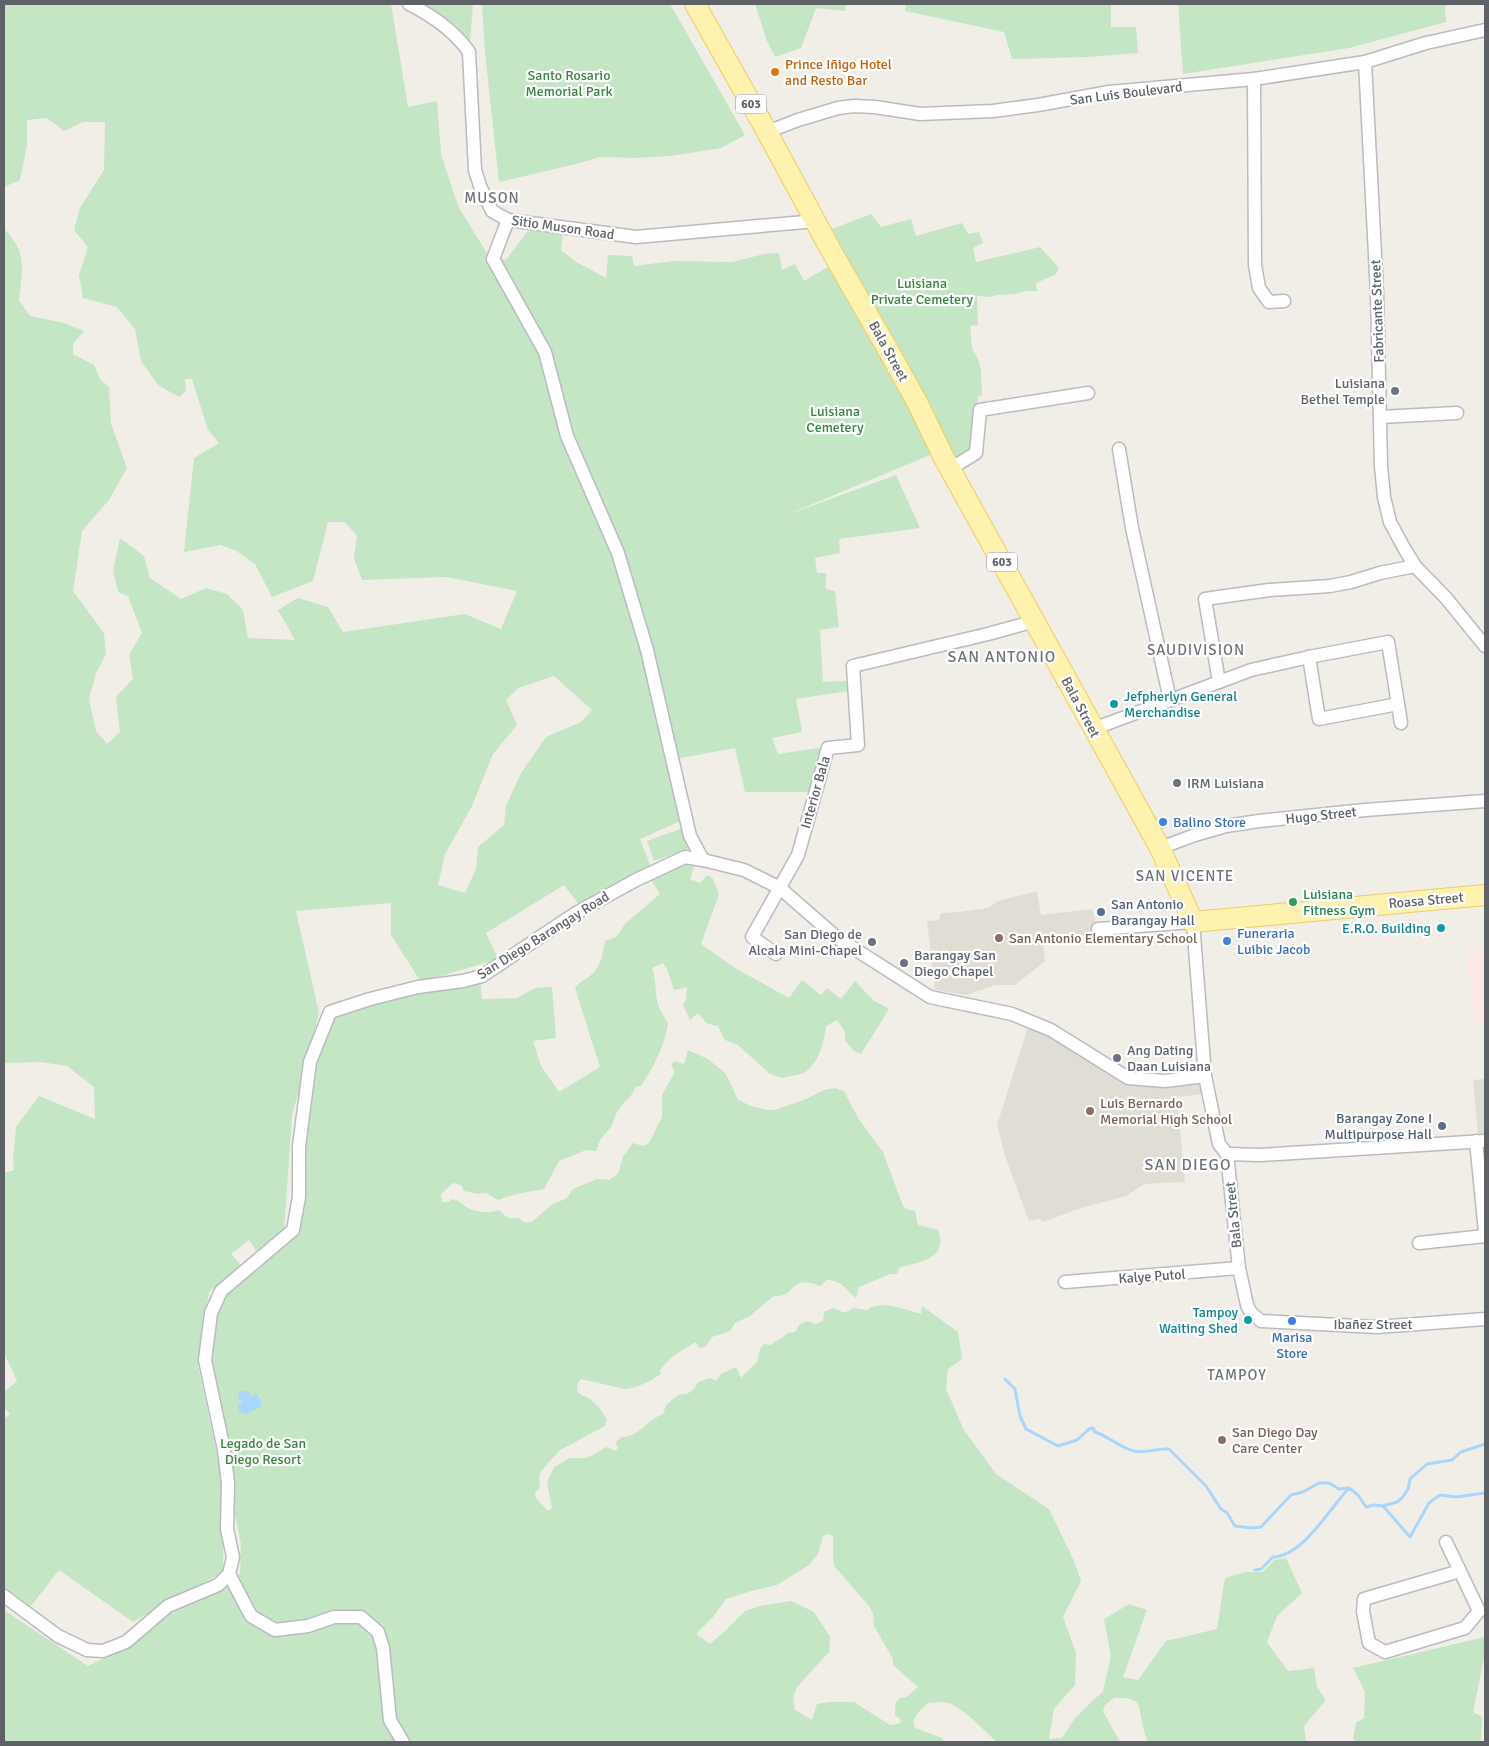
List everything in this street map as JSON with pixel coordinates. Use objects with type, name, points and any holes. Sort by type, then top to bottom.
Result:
[{"type":"main road","name":"Bala Street","points":[[694,4],[917,402],[950,469],[1160,848],[1193,922]]},
{"type":"main road","name":"Roasa Street","points":[[1193,922],[1485,895]]},
{"type":"street","name":"Sitio Muson Road","points":[[409,4],[449,31],[462,42],[469,52],[475,170],[480,186],[492,211],[508,220],[636,237],[816,221]]},
{"type":"street","name":"San Luis Boulevard","points":[[767,132],[827,110],[846,107],[875,107],[920,114],[992,111],[1109,92],[1254,79],[1365,62],[1426,43],[1485,30]]},
{"type":"street","name":"Fabricante Street","points":[[1365,62],[1376,258],[1381,466],[1384,498],[1390,522],[1415,566],[1446,598],[1485,646]]},
{"type":"street","points":[[1254,79],[1255,265],[1259,288],[1269,302],[1284,301]]},
{"type":"street","points":[[508,220],[493,259],[545,352],[568,436],[618,553],[646,650],[690,836],[703,860]]},
{"type":"street","points":[[950,469],[976,453],[980,410],[1088,392]]},
{"type":"street","points":[[1380,417],[1457,413]]},
{"type":"street","points":[[1119,449],[1132,528],[1170,700]]},
{"type":"street","points":[[1219,682],[1205,599],[1270,590],[1330,586],[1351,582],[1380,572],[1415,566]]},
{"type":"street","name":"Interior Bala","points":[[780,888],[798,855],[828,748],[858,745],[852,666],[988,634],[1034,621]]},
{"type":"street","points":[[1093,729],[1251,670],[1388,642],[1401,723]]},
{"type":"street","points":[[1309,657],[1319,719],[1398,704]]},
{"type":"street","name":"Hugo Street","points":[[1160,848],[1226,826],[1365,810],[1485,801]]},
{"type":"street","name":"San Diego Barangay Road","points":[[229,1574],[233,1557],[227,1529],[228,1483],[224,1450],[205,1360],[211,1313],[221,1291],[293,1230],[299,1197],[299,1146],[310,1062],[330,1012],[370,999],[418,987],[463,981],[482,976],[576,913],[636,880],[685,858],[703,860],[744,870],[780,888],[836,937],[930,997],[1012,1014],[1051,1030],[1128,1078],[1165,1081],[1205,1076]]},
{"type":"street","points":[[776,954],[752,937],[780,888]]},
{"type":"street","name":"Roasa Street","points":[[1098,930],[1193,922]]},
{"type":"street","name":"Bala Street","points":[[1193,922],[1205,1076],[1219,1144],[1227,1154],[1239,1268],[1247,1305],[1252,1313],[1261,1321]]},
{"type":"street","points":[[1227,1154],[1260,1155],[1481,1141],[1485,1232]]},
{"type":"street","points":[[1420,1243],[1485,1236]]},
{"type":"street","name":"Kalye Putol","points":[[1065,1282],[1239,1268]]},
{"type":"street","name":"Ibañez Street","points":[[1261,1321],[1377,1327],[1485,1319]]},
{"type":"street","points":[[1446,1542],[1482,1610],[1465,1628],[1385,1652],[1369,1643],[1363,1611],[1364,1599],[1460,1571]]},
{"type":"street","points":[[4,1596],[58,1636],[86,1650],[104,1651],[126,1642],[168,1606],[218,1585],[229,1574],[251,1616],[275,1630],[308,1626],[334,1617],[361,1617],[378,1632],[383,1648],[390,1720],[403,1742]]},
{"type":"shaded area","name":"San Antonio Elementary School","points":[[1037,891],[1041,915],[1092,909],[1096,923],[1096,934],[1043,943],[1045,961],[1015,985],[995,985],[966,995],[935,990],[927,921],[939,920],[941,913],[988,908],[998,901]]},
{"type":"shaded area","points":[[1485,949],[1485,1023],[1474,1024],[1467,951]]},
{"type":"shaded area","name":"Luis Bernardo Memorial High School","points":[[1029,1024],[1125,1081],[1203,1078],[1203,1094],[1177,1097],[1185,1182],[1144,1184],[1126,1196],[1081,1208],[1043,1222],[1039,1219],[1029,1221],[1006,1159],[997,1125]]},
{"type":"shaded area","points":[[1485,1079],[1485,1135],[1478,1135],[1473,1080]]},
{"type":"green space","name":"Luisiana Cemetery","points":[[4,4],[391,4],[408,107],[437,101],[441,154],[458,206],[488,255],[506,260],[529,229],[563,233],[561,250],[576,262],[606,278],[608,255],[632,256],[634,266],[673,261],[732,262],[764,254],[779,253],[782,270],[795,264],[804,281],[828,267],[935,453],[784,516],[896,475],[920,528],[839,539],[840,553],[815,558],[817,573],[826,573],[826,589],[835,591],[839,627],[820,630],[823,682],[846,681],[848,691],[796,699],[802,732],[772,738],[778,754],[825,747],[813,792],[745,792],[735,748],[670,760],[683,820],[640,839],[650,865],[580,906],[564,885],[486,933],[498,959],[421,982],[391,935],[391,903],[296,911],[319,1013],[292,1116],[284,1232],[257,1252],[249,1240],[231,1254],[241,1265],[209,1292],[198,1366],[224,1486],[223,1572],[133,1622],[59,1570],[31,1606],[4,1587],[4,1419],[10,1414],[4,1407],[4,1392],[17,1381],[4,1353],[4,1173],[14,1170],[13,1158],[16,1127],[39,1096],[95,1119],[94,1087],[67,1066],[41,1062],[4,1063],[4,229],[12,237],[20,254],[22,270],[19,300],[30,316],[64,323],[84,331],[73,344],[73,354],[94,365],[100,379],[109,387],[111,424],[127,468],[109,500],[82,531],[73,591],[104,633],[106,654],[96,673],[89,699],[96,731],[107,744],[120,732],[116,697],[133,679],[129,655],[142,633],[128,596],[118,592],[113,571],[120,538],[144,556],[150,578],[181,599],[206,588],[227,594],[243,610],[248,638],[295,640],[278,610],[298,598],[328,607],[343,632],[465,614],[501,629],[517,591],[446,577],[362,580],[354,558],[357,535],[344,522],[328,522],[313,581],[272,597],[255,564],[235,550],[220,545],[184,552],[194,458],[219,443],[208,430],[192,379],[185,379],[186,391],[179,397],[158,385],[141,361],[135,329],[117,307],[83,298],[79,275],[88,247],[74,230],[80,208],[104,170],[105,122],[83,122],[64,131],[47,118],[27,120],[27,146],[20,180],[4,187]],"holes":[[[554,676],[592,710],[581,722],[546,737],[521,773],[506,806],[504,825],[478,847],[476,869],[465,893],[438,885],[445,854],[472,806],[493,754],[517,725],[506,700],[518,688]]]},
{"type":"green space","points":[[421,4],[473,4],[470,42]]},
{"type":"green space","name":"Santo Rosario Memorial Park","points":[[482,4],[670,4],[745,135],[721,148],[671,156],[636,158],[600,157],[499,182],[485,53]]},
{"type":"green space","points":[[755,4],[846,4],[845,11],[816,8],[801,48],[775,57],[767,41]]},
{"type":"green space","points":[[906,4],[1111,4],[1111,27],[1136,27],[1138,53],[1088,57],[1012,59],[1004,32],[905,11]]},
{"type":"green space","points":[[1178,4],[1445,4],[1446,22],[1349,48],[1183,74]]},
{"type":"green space","name":"Luisiana Private Cemetery","points":[[871,214],[881,227],[911,219],[916,236],[962,223],[968,234],[979,232],[983,243],[973,248],[976,262],[1040,247],[1059,268],[1055,275],[1036,283],[1037,291],[1025,291],[992,297],[977,296],[978,325],[970,326],[972,348],[981,370],[982,395],[978,396],[973,450],[953,462],[827,231]]},
{"type":"green space","points":[[683,828],[690,848],[654,861],[647,841]]},
{"type":"green space","name":"Legado de San Diego Resort","points":[[684,860],[696,861],[690,879],[700,883],[707,875],[713,879],[719,894],[701,944],[735,968],[789,998],[802,980],[821,995],[827,988],[841,999],[855,981],[873,1000],[889,1009],[861,1054],[854,1051],[845,1041],[845,1032],[837,1020],[826,1026],[820,1052],[814,1064],[803,1073],[782,1078],[770,1074],[738,1045],[725,1040],[718,1026],[706,1023],[698,1013],[690,1020],[683,1005],[686,999],[687,987],[674,990],[663,963],[652,968],[657,1001],[668,1023],[664,1040],[654,1064],[641,1086],[635,1087],[634,1091],[621,1106],[611,1127],[600,1141],[597,1151],[586,1150],[559,1161],[544,1189],[498,1200],[486,1193],[478,1194],[464,1191],[461,1185],[453,1183],[441,1194],[442,1202],[449,1202],[452,1199],[478,1211],[491,1212],[499,1210],[508,1217],[513,1219],[519,1218],[525,1223],[533,1221],[551,1205],[567,1198],[573,1189],[597,1179],[609,1180],[618,1174],[623,1157],[633,1143],[643,1146],[649,1143],[662,1117],[662,1095],[675,1072],[671,1065],[675,1061],[684,1064],[688,1050],[708,1059],[726,1074],[738,1100],[751,1106],[775,1110],[806,1099],[824,1090],[835,1088],[844,1091],[858,1118],[883,1152],[903,1206],[915,1211],[918,1225],[938,1230],[939,1248],[936,1254],[930,1258],[899,1268],[897,1274],[890,1274],[859,1287],[856,1298],[836,1281],[826,1280],[821,1286],[802,1282],[784,1295],[774,1296],[750,1316],[735,1323],[730,1331],[712,1337],[706,1346],[699,1348],[696,1342],[681,1351],[664,1365],[660,1370],[661,1374],[639,1386],[625,1389],[581,1379],[578,1383],[577,1391],[591,1400],[600,1409],[607,1420],[605,1426],[560,1450],[541,1471],[540,1487],[535,1493],[536,1498],[548,1511],[552,1508],[547,1482],[554,1467],[570,1458],[585,1458],[593,1455],[606,1447],[616,1451],[618,1447],[615,1443],[621,1437],[633,1435],[663,1414],[666,1405],[678,1395],[687,1394],[693,1390],[698,1382],[710,1378],[716,1381],[721,1374],[736,1367],[741,1378],[757,1362],[760,1349],[764,1344],[771,1345],[787,1333],[795,1332],[800,1324],[808,1321],[815,1324],[823,1321],[824,1312],[833,1308],[845,1312],[853,1308],[867,1310],[879,1305],[886,1305],[921,1314],[922,1306],[958,1332],[962,1359],[948,1369],[946,1389],[964,1430],[996,1474],[1049,1509],[1074,1561],[1081,1581],[1063,1617],[1076,1653],[1075,1685],[1054,1709],[1049,1739],[1062,1738],[1075,1718],[1103,1691],[1111,1656],[1104,1619],[1129,1604],[1147,1610],[1123,1677],[1138,1680],[1166,1641],[1217,1629],[1225,1578],[1245,1572],[1263,1572],[1274,1560],[1286,1558],[1302,1593],[1277,1616],[1267,1642],[1288,1671],[1314,1668],[1317,1687],[1326,1700],[1304,1726],[1306,1742],[1148,1742],[1137,1703],[1130,1699],[1114,1698],[1105,1705],[1103,1711],[1120,1742],[997,1742],[960,1709],[954,1705],[941,1702],[928,1703],[917,1714],[913,1722],[915,1728],[942,1738],[945,1742],[4,1742],[4,1610],[88,1666],[132,1644],[169,1614],[196,1599],[228,1586],[240,1573],[241,1544],[214,1391],[210,1349],[213,1322],[226,1291],[288,1240],[304,1165],[307,1125],[315,1072],[330,1020],[361,1008],[393,999],[438,991],[480,979],[482,999],[517,998],[535,988],[552,987],[556,1038],[533,1041],[541,1066],[559,1092],[600,1067],[575,988],[597,968],[605,941],[616,937],[626,923],[660,894],[649,877]],"holes":[[[826,1534],[833,1536],[835,1567],[869,1606],[873,1614],[874,1626],[893,1659],[893,1665],[918,1687],[905,1698],[903,1697],[896,1702],[895,1715],[900,1719],[901,1723],[890,1725],[854,1702],[817,1704],[812,1720],[795,1710],[793,1698],[797,1687],[829,1652],[830,1637],[814,1612],[791,1601],[760,1606],[745,1611],[710,1644],[696,1634],[713,1617],[726,1599],[777,1585],[809,1565],[818,1554],[823,1537]]]},
{"type":"green space","points":[[1485,1637],[1485,1653],[1473,1712],[1482,1717],[1481,1742],[1357,1742],[1353,1739],[1356,1723],[1364,1718],[1365,1692],[1353,1668]]},
{"type":"water","points":[[242,1390],[250,1393],[250,1397],[256,1394],[261,1400],[261,1407],[246,1414],[240,1412],[237,1405],[243,1402],[239,1399],[238,1394]]},
{"type":"waterway","points":[[1005,1379],[1015,1389],[1020,1416],[1026,1429],[1058,1446],[1077,1440],[1089,1429],[1093,1428],[1095,1432],[1129,1450],[1142,1452],[1169,1449],[1206,1486],[1235,1526],[1261,1527],[1291,1495],[1303,1492],[1319,1483],[1329,1483],[1339,1489],[1349,1488]]},
{"type":"waterway","points":[[1383,1506],[1397,1502],[1402,1498],[1408,1489],[1410,1479],[1427,1464],[1452,1460],[1461,1452],[1485,1444]]},
{"type":"waterway","points":[[1255,1570],[1261,1569],[1273,1557],[1284,1555],[1295,1549],[1315,1530],[1349,1488],[1358,1495],[1366,1507],[1374,1505],[1383,1506],[1410,1537],[1429,1503],[1440,1495],[1456,1497],[1485,1493]]},
{"type":"place","name":"Prince Iñigo Hotel and Resto Bar","points":[[775,72]]},
{"type":"place","name":"Luisiana Bethel Temple","points":[[1395,391]]},
{"type":"place","name":"Jefpherlyn General Merchandise","points":[[1114,704]]},
{"type":"place","name":"IRM Luisiana","points":[[1177,783]]},
{"type":"place","name":"Balino Store","points":[[1163,822]]},
{"type":"place","name":"Luisiana Fitness Gym","points":[[1293,902]]},
{"type":"place","name":"San Antonio Barangay Hall","points":[[1101,912]]},
{"type":"place","name":"E.R.O. Building","points":[[1441,928]]},
{"type":"place","name":"San Antonio Elementary School","points":[[999,938]]},
{"type":"place","name":"Funeraria Luibic Jacob","points":[[1227,941]]},
{"type":"place","name":"San Diego de Alcala Mini-Chapel","points":[[872,942]]},
{"type":"place","name":"Barangay San Diego Chapel","points":[[904,963]]},
{"type":"place","name":"Ang Dating Daan Luisiana","points":[[1117,1058]]},
{"type":"place","name":"Luis Bernardo Memorial High School","points":[[1090,1111]]},
{"type":"place","name":"Barangay Zone I Multipurpose Hall","points":[[1442,1126]]},
{"type":"place","name":"Tampoy Waiting Shed","points":[[1248,1320]]},
{"type":"place","name":"Marisa Store","points":[[1292,1321]]},
{"type":"place","name":"San Diego Day Care Center","points":[[1222,1440]]},
{"type":"district","name":"MUSON","points":[[492,198]]},
{"type":"district","name":"SAUDIVISION","points":[[1196,650]]},
{"type":"district","name":"SAN ANTONIO","points":[[1002,656]]},
{"type":"district","name":"SAN VICENTE","points":[[1185,876]]},
{"type":"district","name":"SAN DIEGO","points":[[1188,1164]]},
{"type":"district","name":"TAMPOY","points":[[1237,1375]]}]
